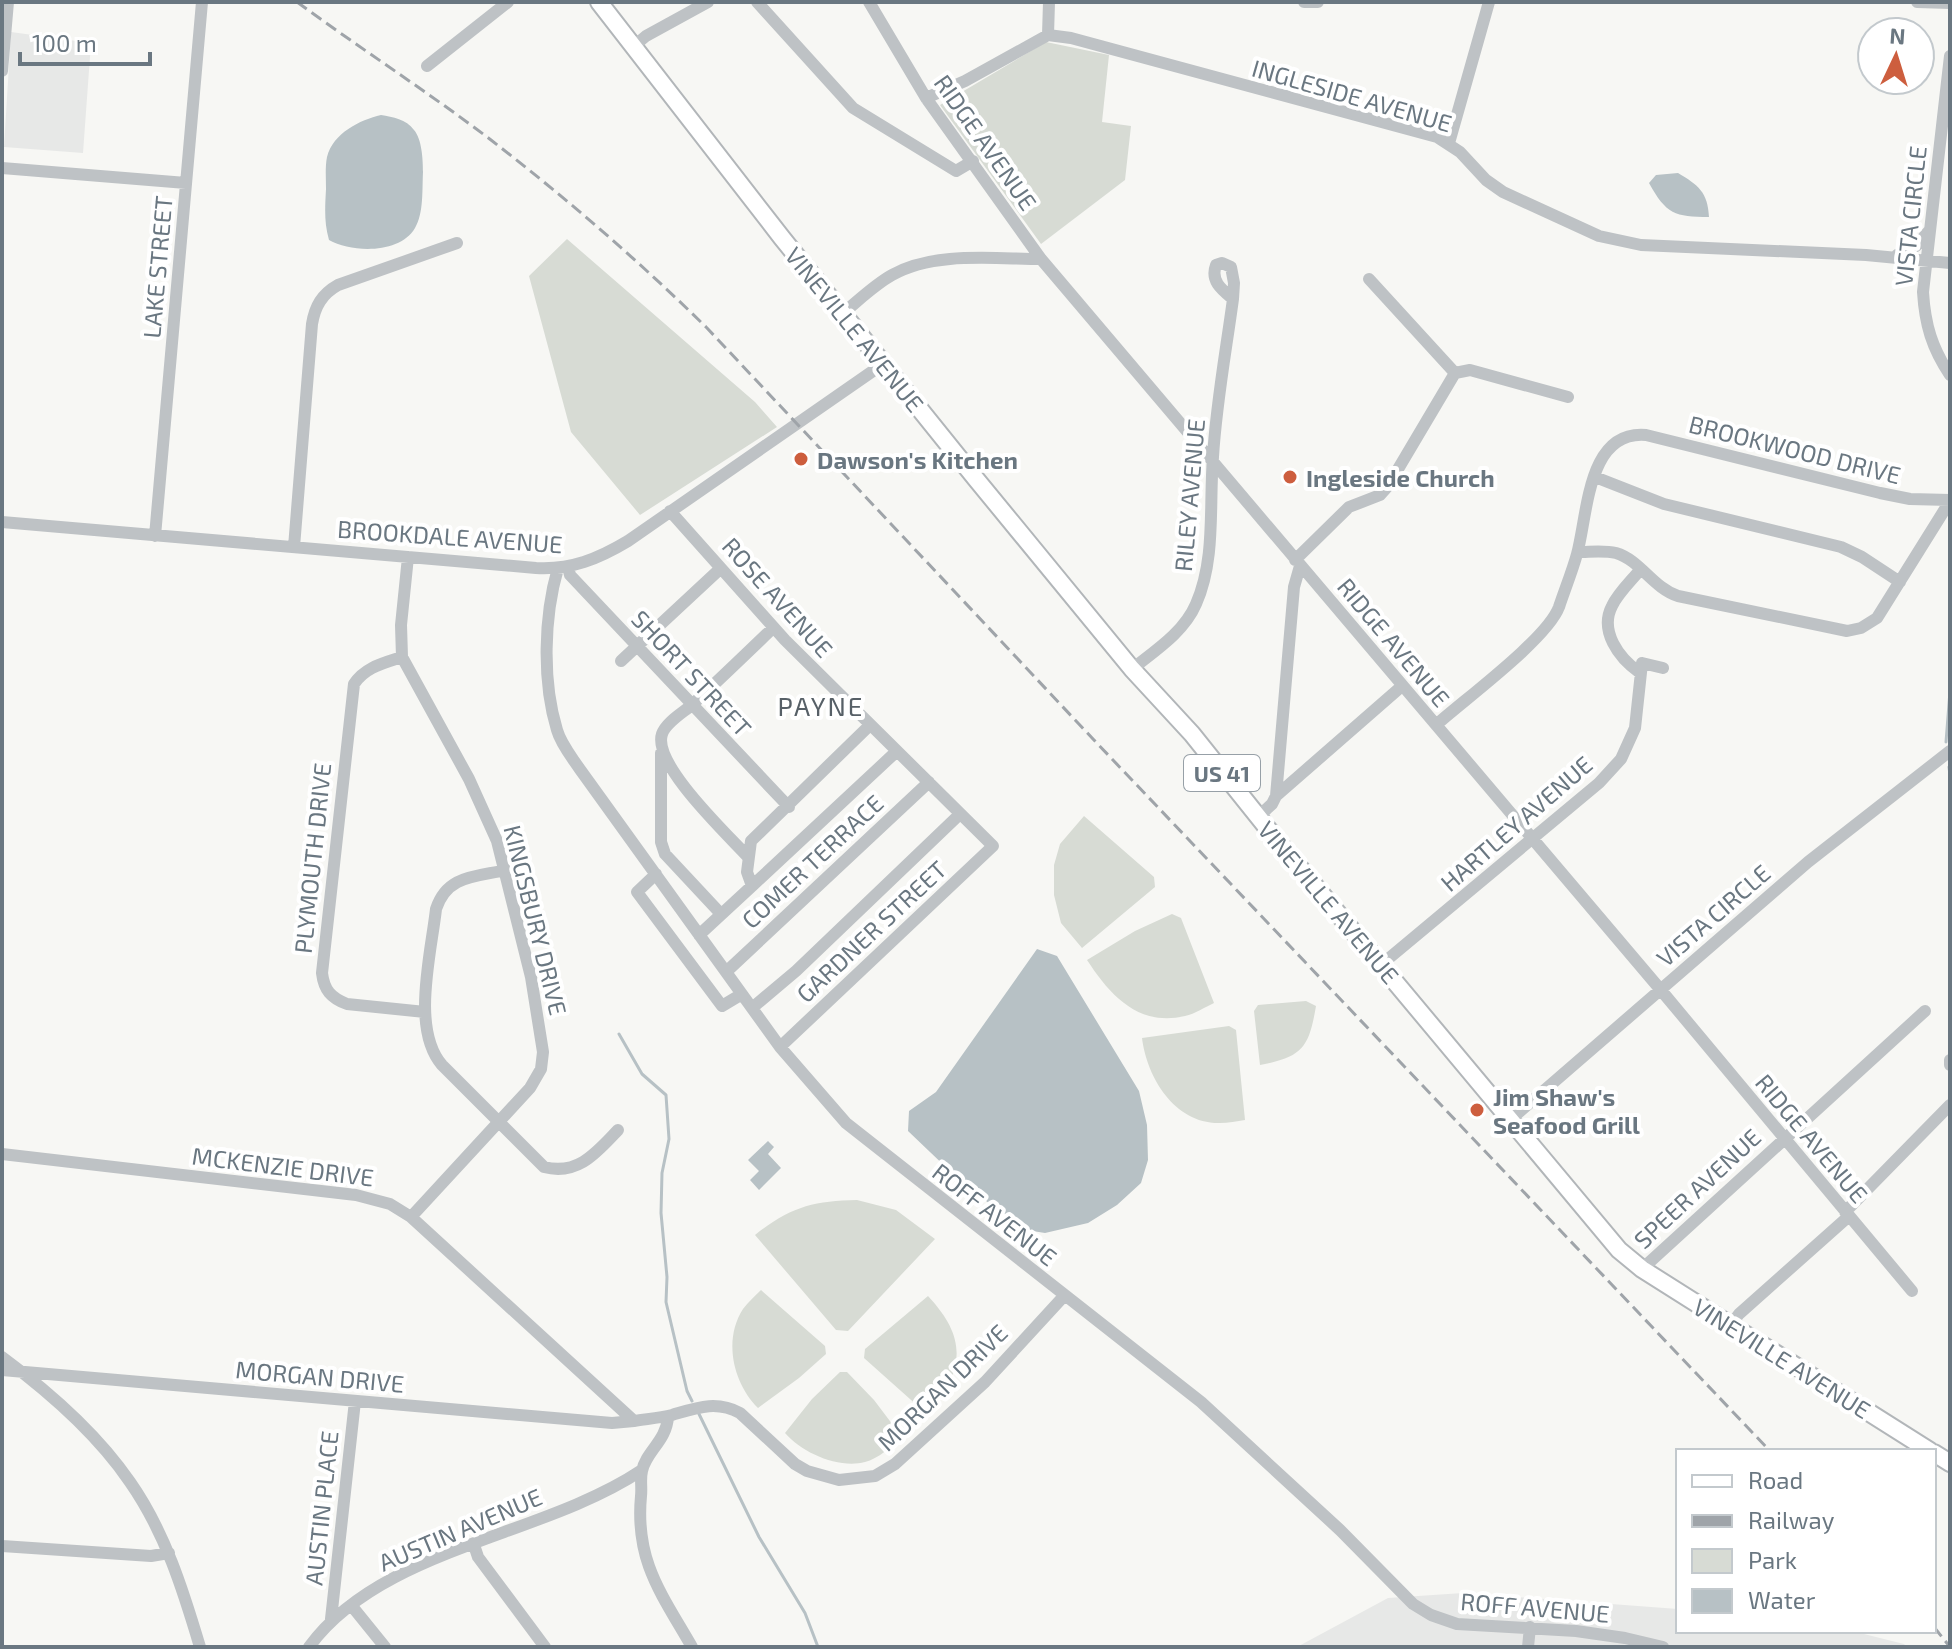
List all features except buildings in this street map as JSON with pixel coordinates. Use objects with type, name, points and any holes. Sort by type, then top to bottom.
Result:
[{"type":"main road","name":"VINEVILLE AVENUE","points":[[599,2],[842,314],[1132,669],[1192,734],[1619,1250],[1642,1269],[1730,1326],[1927,1449]]},
{"type":"street","points":[[2,71],[8,2]]},
{"type":"street","name":"LAKE STREET","points":[[155,536],[202,2]]},
{"type":"street","points":[[427,66],[508,2]]},
{"type":"street","points":[[634,46],[646,36],[708,2]]},
{"type":"street","points":[[757,2],[853,108],[956,171],[973,161]]},
{"type":"street","name":"RIDGE AVENUE","points":[[869,2],[926,98],[1041,259],[1912,1291]]},
{"type":"street","points":[[926,98],[965,81],[1048,35],[1049,2]]},
{"type":"street","points":[[1304,2],[1318,2]]},
{"type":"street","points":[[1449,143],[1489,2]]},
{"type":"street","points":[[1917,2],[1950,3]]},
{"type":"street","name":"INGLESIDE AVENUE","points":[[1048,35],[1071,38],[1449,143],[1486,180],[1503,192],[1599,236],[1641,245],[1893,257],[1950,263]]},
{"type":"street","name":"VISTA CIRCLE","points":[[1950,56],[1926,261],[1925,322],[1937,356],[1950,375]]},
{"type":"street","points":[[2,168],[186,183]]},
{"type":"street","points":[[1893,257],[1908,253],[1929,231]]},
{"type":"street","points":[[294,547],[312,324],[317,305],[338,285],[457,243]]},
{"type":"street","points":[[842,314],[889,276],[917,265],[958,260],[1041,259]]},
{"type":"street","points":[[1369,279],[1455,373]]},
{"type":"street","name":"RILEY AVENUE","points":[[1132,669],[1180,628],[1195,606],[1205,577],[1213,492],[1212,459],[1233,299]]},
{"type":"street","name":"BROOKDALE AVENUE","points":[[2,522],[408,557],[563,567],[603,556],[883,364]]},
{"type":"street","points":[[1258,817],[1276,796],[1298,563],[1349,507],[1380,495],[1388,486],[1455,373],[1470,370],[1568,397]]},
{"type":"street","name":"BROOKWOOD DRIVE","points":[[1595,477],[1607,449],[1618,439],[1630,435],[1657,437],[1895,496],[1950,501]]},
{"type":"street","points":[[1436,725],[1552,622],[1578,552],[1595,477],[1664,504],[1841,547],[1900,582]]},
{"type":"street","points":[[1578,552],[1616,553],[1657,585],[1678,596],[1847,631],[1861,628],[1877,618],[1950,501]]},
{"type":"street","name":"ROSE AVENUE","points":[[670,511],[773,628],[993,846]]},
{"type":"street","name":"KINGSBURY DRIVE","points":[[408,557],[401,625],[402,657],[490,822],[506,870],[531,977],[543,1062],[530,1088],[411,1217]]},
{"type":"street","name":"SHORT STREET","points":[[563,567],[789,807]]},
{"type":"street","name":"ROFF AVENUE","points":[[563,567],[550,596],[547,634],[549,686],[558,733],[579,768],[780,1047],[820,1095],[870,1145],[1201,1402],[1340,1530],[1413,1604],[1431,1615],[1457,1624],[1530,1627],[1625,1638],[1663,1647]]},
{"type":"street","points":[[621,661],[721,568]]},
{"type":"street","points":[[1640,570],[1612,604],[1608,616],[1610,634],[1617,652],[1639,672],[1642,663],[1663,668]]},
{"type":"street","points":[[721,914],[665,854],[661,842],[662,732],[773,628]]},
{"type":"street","name":"PLYMOUTH DRIVE","points":[[402,657],[372,667],[361,674],[354,684],[322,973],[326,989],[335,1000],[425,1012]]},
{"type":"street","name":"HARTLEY AVENUE","points":[[1382,964],[1533,841],[1599,783],[1621,759],[1635,728],[1639,672]]},
{"type":"street","points":[[1276,796],[1402,686]]},
{"type":"street","points":[[752,886],[747,872],[751,841],[869,726]]},
{"type":"street","points":[[661,738],[669,765],[678,781],[748,857]]},
{"type":"street","points":[[699,935],[897,751]]},
{"type":"street","name":"VISTA CIRCLE","points":[[1510,1120],[1808,862],[1950,751]]},
{"type":"street","name":"COMER TERRACE","points":[[726,972],[929,782]]},
{"type":"street","points":[[752,1008],[796,971],[960,814]]},
{"type":"street","name":"GARDNER STREET","points":[[780,1047],[993,846]]},
{"type":"street","points":[[506,870],[464,879],[451,884],[441,894],[436,909],[425,1012],[425,1031],[436,1058],[544,1167],[561,1170],[585,1162],[618,1130]]},
{"type":"street","points":[[656,874],[637,892],[722,1006],[742,994]]},
{"type":"street","name":"SPEER AVENUE","points":[[1642,1269],[1925,1011]]},
{"type":"street","points":[[1730,1326],[1846,1214],[1950,1105]]},
{"type":"street","name":"MCKENZIE DRIVE","points":[[2,1154],[356,1195],[390,1204],[411,1217],[634,1421]]},
{"type":"street","name":"MORGAN DRIVE","points":[[668,1416],[699,1406],[732,1408],[807,1471],[839,1480],[875,1476],[895,1464],[985,1382],[1064,1296]]},
{"type":"street","points":[[2,1357],[82,1426],[130,1482],[169,1553],[200,1647]]},
{"type":"street","name":"MORGAN DRIVE","points":[[2,1370],[612,1423],[634,1421]]},
{"type":"street","name":"AUSTIN PLACE","points":[[331,1619],[355,1401]]},
{"type":"street","points":[[634,1421],[668,1416],[664,1436],[642,1470],[639,1530],[646,1563],[692,1647]]},
{"type":"street","name":"AUSTIN AVENUE","points":[[309,1647],[331,1619],[369,1592],[398,1577],[611,1489],[642,1470]]},
{"type":"street","points":[[474,1545],[478,1557],[545,1647]]},
{"type":"street","points":[[2,1546],[151,1556],[169,1553]]},
{"type":"street","points":[[351,1605],[385,1647]]},
{"type":"street","points":[[1528,1647],[1530,1627]]},
{"type":"shaded area","points":[[11,32],[91,43],[83,153],[4,147]]},
{"type":"shaded area","points":[[1463,1593],[1676,1609],[1676,1633],[1860,1633],[1907,1647],[1297,1647],[1388,1598]]},
{"type":"green space","points":[[1046,42],[1109,55],[1102,122],[1131,126],[1125,180],[1041,244],[940,105]]},
{"type":"green space","points":[[567,239],[755,402],[777,427],[640,515],[571,432],[529,276]]},
{"type":"green space","points":[[1084,816],[1154,877],[1155,887],[1082,948],[1061,923],[1054,895],[1054,865],[1060,844]]},
{"type":"green space","points":[[1172,914],[1181,918],[1214,1003],[1185,1016],[1153,1017],[1139,1012],[1116,996],[1087,960],[1135,931]]},
{"type":"green space","points":[[1306,1001],[1316,1006],[1307,1041],[1302,1048],[1286,1058],[1260,1065],[1254,1011],[1258,1005]]},
{"type":"green space","points":[[1229,1026],[1236,1030],[1245,1120],[1223,1123],[1204,1121],[1190,1116],[1166,1096],[1150,1068],[1142,1038]]},
{"type":"green space","points":[[857,1200],[896,1210],[935,1239],[848,1331],[836,1330],[755,1235],[803,1207]]},
{"type":"green space","points":[[761,1290],[825,1346],[826,1354],[758,1408],[742,1386],[732,1347],[737,1321],[745,1306]]},
{"type":"green space","points":[[928,1296],[950,1327],[957,1355],[949,1384],[929,1416],[864,1358],[865,1349]]},
{"type":"green space","points":[[840,1372],[847,1372],[874,1400],[902,1437],[880,1455],[865,1462],[844,1463],[822,1458],[801,1447],[785,1433],[812,1399]]},
{"type":"water","points":[[381,115],[407,123],[419,139],[423,172],[418,222],[408,237],[387,247],[362,249],[339,244],[329,240],[326,227],[327,157],[341,134]]},
{"type":"water","points":[[1678,173],[1701,190],[1707,201],[1709,217],[1673,212],[1649,183],[1656,175]]},
{"type":"water","points":[[1037,949],[1057,956],[1139,1091],[1147,1125],[1148,1160],[1141,1183],[1117,1205],[1088,1223],[1045,1233],[1020,1229],[952,1173],[908,1131],[909,1111],[936,1092]]},
{"type":"water","points":[[768,1141],[774,1147],[768,1154],[781,1168],[759,1190],[750,1180],[759,1171],[748,1160]]},
{"type":"waterway","points":[[1946,742],[1950,691]]},
{"type":"waterway","points":[[1949,767],[1950,775]]},
{"type":"waterway","points":[[619,1034],[642,1074],[666,1095],[669,1139],[662,1173],[661,1213],[667,1277],[666,1302],[692,1401]]},
{"type":"waterway","points":[[699,1414],[759,1537],[805,1613],[818,1647]]},
{"type":"railway","points":[[297,2],[519,162],[629,254],[707,328],[1768,1449]]},
{"type":"railway","points":[[1936,1630],[1950,1647]]},
{"type":"place","name":"Dawson's Kitchen","points":[[801,459]]},
{"type":"place","name":"Ingleside Church","points":[[1290,477]]},
{"type":"place","name":"Jim Shaw's Seafood Grill","points":[[1477,1110]]},
{"type":"district","name":"PAYNE","points":[[821,705]]}]
